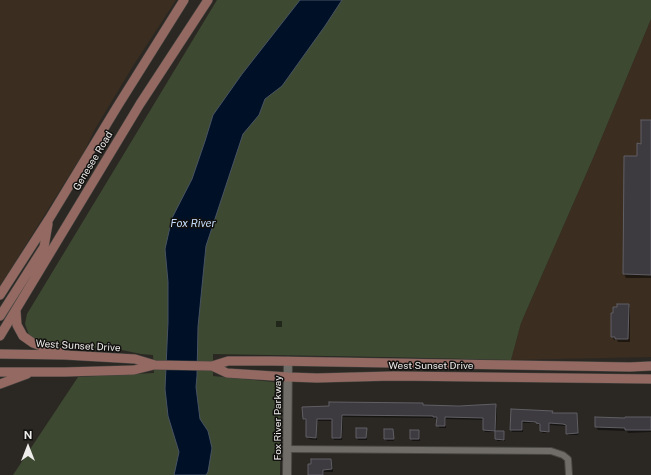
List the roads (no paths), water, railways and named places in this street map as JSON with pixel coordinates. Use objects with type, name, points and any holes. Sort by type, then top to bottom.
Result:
[{"type":"main road","name":"Genesee Road","points":[[0,295],[50,219],[117,107],[184,0]]},
{"type":"main road","name":"Genesee Road","points":[[0,336],[140,104],[208,0]]},
{"type":"main road","points":[[0,316],[44,247],[50,219]]},
{"type":"main road","points":[[16,311],[17,325],[23,336],[32,343],[65,355]]},
{"type":"main road","name":"West Sunset Drive","points":[[0,354],[65,355],[135,360],[155,365],[212,366],[228,361],[288,361],[630,367],[651,366]]},
{"type":"main road","name":"West Sunset Drive","points":[[0,372],[134,370],[155,365]]},
{"type":"main road","name":"West Sunset Drive","points":[[212,366],[227,373],[317,378],[393,376],[651,379]]},
{"type":"main road","points":[[0,384],[35,372]]},
{"type":"street","name":"Fox River Parkway","points":[[287,475],[288,361]]},
{"type":"street","points":[[288,449],[551,451],[563,455],[568,459],[569,475]]},
{"type":"water","name":"Fox River","points":[[300,0],[342,0],[282,86],[265,99],[259,115],[243,134],[206,246],[198,327],[196,387],[200,419],[208,431],[212,448],[208,472],[206,475],[174,475],[179,452],[168,416],[165,389],[168,282],[165,249],[172,218],[192,179],[213,115],[242,74]]}]
